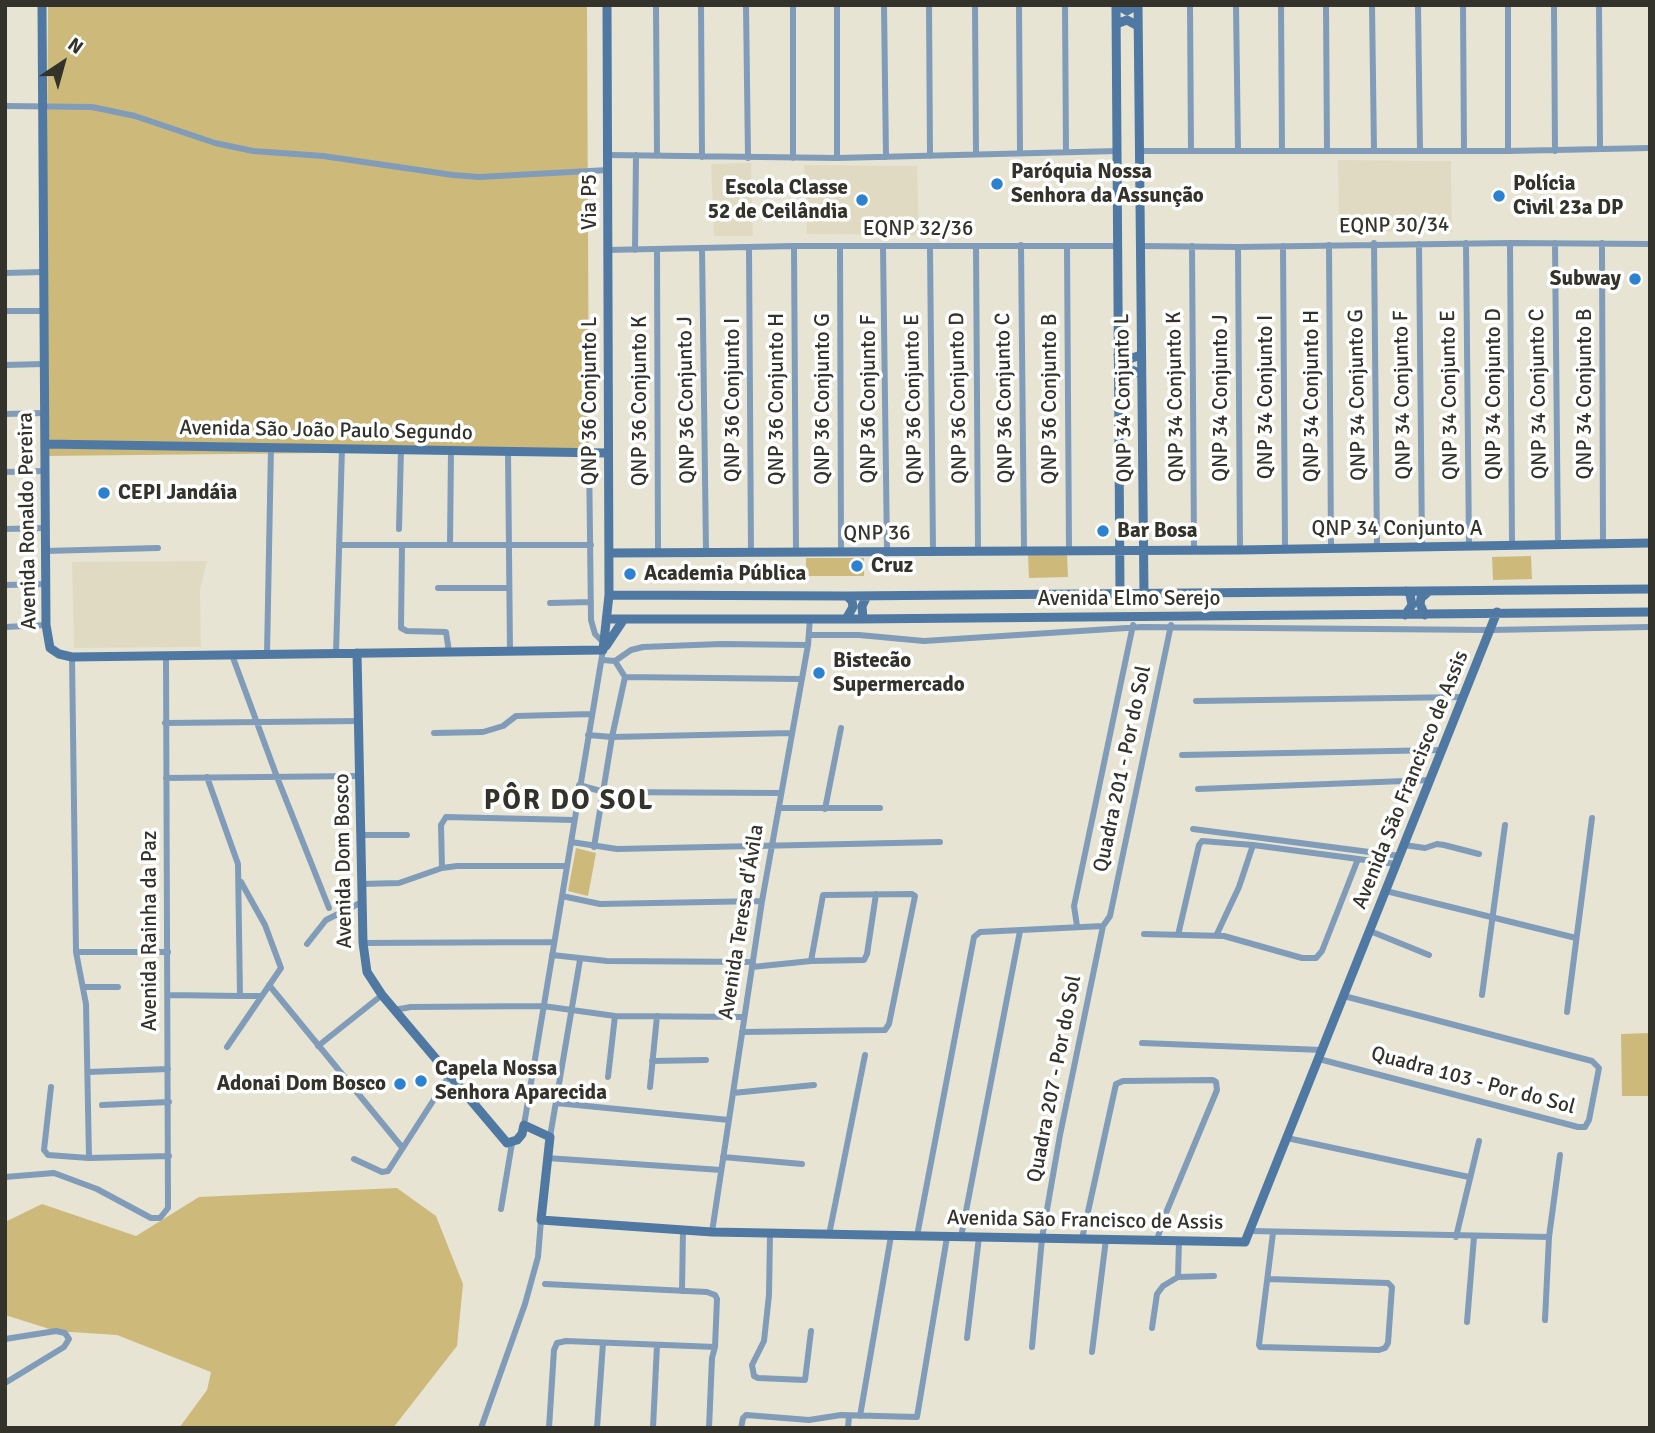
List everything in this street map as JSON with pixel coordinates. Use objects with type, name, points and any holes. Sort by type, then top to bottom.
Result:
[{"type":"street","name":"Avenida Ronaldo Pereira","points":[[42,5],[46,625],[50,648],[59,654],[72,657]]},
{"type":"street","name":"Via P5","points":[[607,5],[607,250]]},
{"type":"street","points":[[656,5],[657,156]]},
{"type":"street","points":[[701,5],[702,157]]},
{"type":"street","points":[[746,5],[748,158]]},
{"type":"street","points":[[793,5],[793,158]]},
{"type":"street","points":[[837,5],[837,158]]},
{"type":"street","points":[[884,5],[886,157]]},
{"type":"street","points":[[929,5],[930,156]]},
{"type":"street","points":[[975,5],[976,154]]},
{"type":"street","points":[[1019,5],[1020,153]]},
{"type":"street","points":[[1065,5],[1066,152]]},
{"type":"street","points":[[1120,594],[1116,5],[1127,11],[1138,5]]},
{"type":"street","name":"QNP 34 Conjunto L","points":[[1138,5],[1144,594]]},
{"type":"street","points":[[1190,5],[1191,151]]},
{"type":"street","points":[[1236,5],[1238,151]]},
{"type":"street","points":[[1281,5],[1282,150]]},
{"type":"street","points":[[1326,5],[1327,151]]},
{"type":"street","points":[[1372,5],[1374,151]]},
{"type":"street","points":[[1418,5],[1420,151]]},
{"type":"street","points":[[1463,5],[1464,151]]},
{"type":"street","points":[[1508,5],[1508,151]]},
{"type":"street","points":[[1554,5],[1555,151]]},
{"type":"street","points":[[1599,5],[1600,148]]},
{"type":"street","points":[[1116,24],[1127,20],[1138,26]]},
{"type":"street","points":[[5,106],[92,107],[135,116],[215,143],[253,151],[323,156],[453,175],[479,177],[608,170]]},
{"type":"street","points":[[1141,151],[1555,151],[1650,148]]},
{"type":"street","points":[[608,155],[837,158],[1117,151]]},
{"type":"street","points":[[635,250],[636,155]]},
{"type":"street","name":"QNP 34 Conjunto G","points":[[1374,243],[1377,547]]},
{"type":"street","name":"QNP 34 Conjunto E","points":[[1466,243],[1469,547]]},
{"type":"street","name":"QNP 34 Conjunto D","points":[[1510,243],[1512,545]]},
{"type":"street","name":"QNP 34 Conjunto C","points":[[1555,243],[1558,545]]},
{"type":"street","name":"QNP 34 Conjunto B","points":[[1602,243],[1603,545]]},
{"type":"street","name":"QNP 34 Conjunto F","points":[[1419,244],[1422,546]]},
{"type":"street","name":"EQNP 30/34","points":[[1139,246],[1650,244]]},
{"type":"street","name":"QNP 36 Conjunto C","points":[[1021,245],[1024,550]]},
{"type":"street","name":"QNP 34 Conjunto H","points":[[1329,245],[1331,547]]},
{"type":"street","name":"EQNP 32/36","points":[[607,250],[793,246],[1118,247]]},
{"type":"street","name":"QNP 36 Conjunto H","points":[[793,246],[796,552]]},
{"type":"street","name":"QNP 36 Conjunto G","points":[[840,246],[841,552]]},
{"type":"street","name":"QNP 36 Conjunto D","points":[[976,246],[978,550]]},
{"type":"street","name":"QNP 34 Conjunto K","points":[[1192,246],[1194,549]]},
{"type":"street","name":"QNP 34 Conjunto I","points":[[1283,246],[1285,547]]},
{"type":"street","name":"QNP 36 Conjunto I","points":[[749,247],[751,552]]},
{"type":"street","name":"QNP 36 Conjunto F","points":[[883,247],[887,551]]},
{"type":"street","name":"QNP 36 Conjunto E","points":[[930,247],[933,551]]},
{"type":"street","name":"QNP 36 Conjunto B","points":[[1066,247],[1069,549]]},
{"type":"street","name":"QNP 34 Conjunto J","points":[[1238,247],[1240,550]]},
{"type":"street","name":"QNP 36 Conjunto J","points":[[702,248],[706,551]]},
{"type":"street","name":"QNP 36 Conjunto L","points":[[607,250],[609,553]]},
{"type":"street","name":"QNP 36 Conjunto K","points":[[657,250],[658,552]]},
{"type":"street","points":[[5,273],[43,272]]},
{"type":"street","points":[[5,312],[44,311]]},
{"type":"street","points":[[1118,355],[1129,359],[1140,355]]},
{"type":"street","points":[[5,365],[44,364]]},
{"type":"street","points":[[1118,374],[1129,369],[1141,374]]},
{"type":"street","points":[[5,414],[44,413]]},
{"type":"street","name":"Avenida São João Paulo Segundo","points":[[45,444],[608,453]]},
{"type":"street","points":[[267,654],[271,447]]},
{"type":"street","points":[[337,653],[342,449]]},
{"type":"street","points":[[400,529],[401,449]]},
{"type":"street","points":[[450,545],[451,450]]},
{"type":"street","points":[[509,451],[510,651]]},
{"type":"street","points":[[589,452],[591,620],[603,651],[615,661],[625,677],[594,847]]},
{"type":"street","points":[[5,471],[45,471]]},
{"type":"street","points":[[5,529],[45,528]]},
{"type":"street","name":"QNP 34 Conjunto A","points":[[1145,549],[1240,550],[1285,547],[1650,543]]},
{"type":"street","points":[[339,545],[591,545]]},
{"type":"street","points":[[402,545],[401,628],[407,631],[446,632],[449,652]]},
{"type":"street","points":[[45,551],[158,548]]},
{"type":"street","name":"QNP 36","points":[[609,553],[1145,549]]},
{"type":"street","points":[[501,1209],[509,1143],[522,1134],[524,1125],[603,651],[608,619],[609,553]]},
{"type":"street","points":[[5,584],[46,584]]},
{"type":"street","points":[[438,588],[509,589]]},
{"type":"street","name":"Avenida Elmo Serejo","points":[[609,595],[867,596],[1650,589]]},
{"type":"street","points":[[1405,615],[1412,605],[1410,594],[1406,591]]},
{"type":"street","points":[[1425,615],[1420,604],[1421,598],[1428,592]]},
{"type":"street","points":[[846,619],[853,607],[847,596]]},
{"type":"street","points":[[859,635],[863,619],[862,606],[867,596]]},
{"type":"street","points":[[550,603],[592,602]]},
{"type":"street","name":"Avenida Elmo Serejo","points":[[608,619],[1134,617],[1172,622],[1497,612],[1650,612]]},
{"type":"street","name":"Avenida São Francisco de Assis","points":[[541,1220],[712,1233],[1245,1242],[1497,612]]},
{"type":"street","name":"Quadra 201 - Por do Sol","points":[[1077,926],[1074,906],[1134,617]]},
{"type":"street","name":"Avenida Teresa d'Ávila","points":[[712,1233],[762,901],[808,645],[810,618]]},
{"type":"street","points":[[603,651],[624,619]]},
{"type":"street","points":[[809,635],[859,635],[924,641],[1172,622],[1490,630],[1650,627]]},
{"type":"street","name":"Quadra 201 - Por do Sol","points":[[1103,926],[1110,916],[1172,622]]},
{"type":"street","points":[[5,627],[46,625]]},
{"type":"street","points":[[615,661],[631,650],[643,647],[808,645]]},
{"type":"street","points":[[89,1157],[86,1004],[76,952],[72,657],[603,651]]},
{"type":"street","name":"Avenida Dom Bosco","points":[[357,653],[363,943],[367,972],[394,1010],[509,1143]]},
{"type":"street","points":[[232,655],[277,777],[330,908]]},
{"type":"street","name":"Avenida Rainha da Paz","points":[[5,1177],[54,1173],[97,1189],[151,1218],[163,1216],[168,1206],[166,656]]},
{"type":"street","points":[[625,677],[801,679]]},
{"type":"street","points":[[1196,701],[1463,697]]},
{"type":"street","points":[[434,733],[484,732],[503,726],[516,716],[592,714]]},
{"type":"street","points":[[165,723],[359,721]]},
{"type":"street","points":[[825,809],[841,728]]},
{"type":"street","points":[[588,735],[612,737],[792,733]]},
{"type":"street","points":[[1182,755],[1442,750]]},
{"type":"street","points":[[166,778],[360,776]]},
{"type":"street","points":[[207,777],[235,850],[240,881],[240,996]]},
{"type":"street","points":[[1198,789],[1430,780]]},
{"type":"street","points":[[579,785],[604,792],[781,793]]},
{"type":"street","points":[[779,808],[880,808]]},
{"type":"street","points":[[442,868],[441,822],[449,817],[574,820]]},
{"type":"street","points":[[1567,1012],[1592,818]]},
{"type":"street","points":[[1482,995],[1505,825]]},
{"type":"street","points":[[1193,829],[1398,860]]},
{"type":"street","points":[[361,835],[407,835]]},
{"type":"street","points":[[1178,935],[1200,842],[1213,840],[1357,859],[1398,860]]},
{"type":"street","points":[[571,842],[617,849],[940,842]]},
{"type":"street","points":[[1404,845],[1425,848],[1437,844],[1479,855]]},
{"type":"street","points":[[1216,936],[1239,887],[1253,845]]},
{"type":"street","points":[[1144,934],[1236,938],[1303,958],[1316,958],[1322,951],[1357,859]]},
{"type":"street","points":[[362,884],[403,883],[442,868],[457,866],[567,866]]},
{"type":"street","points":[[227,1047],[281,965],[265,925],[240,881]]},
{"type":"street","points":[[1386,891],[1576,938]]},
{"type":"street","points":[[552,955],[580,960],[752,965],[860,961],[865,959],[876,894]]},
{"type":"street","points":[[742,1032],[887,1028],[915,897],[912,894],[823,895],[811,961]]},
{"type":"street","points":[[562,895],[591,903],[610,904],[762,901]]},
{"type":"street","points":[[307,944],[326,920],[362,902]]},
{"type":"street","points":[[917,1236],[974,937],[980,932],[1103,926]]},
{"type":"street","name":"Quadra 207 - Por do Sol","points":[[1031,1347],[1042,1238],[1103,926]]},
{"type":"street","points":[[1370,931],[1429,955]]},
{"type":"street","points":[[961,1237],[1020,932]]},
{"type":"street","points":[[363,943],[554,942]]},
{"type":"street","points":[[76,952],[167,952]]},
{"type":"street","points":[[481,1428],[525,1304],[538,1257],[550,1136],[580,960]]},
{"type":"street","points":[[270,985],[401,1146]]},
{"type":"street","points":[[83,987],[118,987]]},
{"type":"street","points":[[168,995],[261,996]]},
{"type":"street","points":[[318,1046],[382,995]]},
{"type":"street","name":"Quadra 103 - Por do Sol","points":[[1320,1054],[1578,1128],[1585,1127],[1589,1120],[1599,1068],[1592,1061],[1343,996]]},
{"type":"street","points":[[394,1010],[411,1007],[543,1006],[615,1016],[744,1017]]},
{"type":"street","points":[[608,1077],[615,1016]]},
{"type":"street","points":[[650,1087],[657,1016]]},
{"type":"street","points":[[1142,1044],[1320,1054]]},
{"type":"street","points":[[829,1235],[865,1055]]},
{"type":"street","points":[[652,1060],[706,1060]]},
{"type":"street","points":[[88,1072],[168,1069]]},
{"type":"street","points":[[354,1159],[382,1172],[388,1171],[449,1076]]},
{"type":"street","points":[[1082,1239],[1116,1084],[1123,1081],[1213,1080],[1217,1090],[1157,1240]]},
{"type":"street","points":[[733,1093],[814,1085]]},
{"type":"street","points":[[51,1087],[45,1152],[50,1156],[169,1156]]},
{"type":"street","points":[[102,1105],[169,1102]]},
{"type":"street","points":[[556,1103],[729,1120]]},
{"type":"street","points":[[524,1125],[550,1136]]},
{"type":"street","points":[[1287,1138],[1469,1177]]},
{"type":"street","points":[[1456,1237],[1479,1141]]},
{"type":"street","points":[[1545,1320],[1549,1237],[1560,1155]]},
{"type":"street","points":[[723,1157],[802,1164]]},
{"type":"street","points":[[547,1158],[721,1170]]},
{"type":"street","points":[[682,1291],[683,1230]]},
{"type":"street","points":[[1250,1231],[1549,1237]]},
{"type":"street","points":[[1268,1279],[1388,1283],[1392,1287],[1388,1343],[1385,1348],[1379,1350],[1261,1347],[1268,1279],[1273,1233]]},
{"type":"street","points":[[770,1234],[769,1295],[764,1341],[752,1365],[754,1376],[805,1380],[811,1331]]},
{"type":"street","points":[[860,1416],[891,1236]]},
{"type":"street","points":[[741,1428],[746,1415],[809,1420],[836,1415],[917,1418],[947,1237]]},
{"type":"street","points":[[967,1338],[979,1237]]},
{"type":"street","points":[[1467,1322],[1474,1237]]},
{"type":"street","points":[[1092,1352],[1106,1239]]},
{"type":"street","points":[[1178,1277],[1179,1241]]},
{"type":"street","points":[[1152,1328],[1157,1294],[1164,1286],[1178,1277],[1214,1276]]},
{"type":"street","points":[[545,1284],[707,1292],[717,1297],[709,1428]]},
{"type":"street","points":[[5,1339],[59,1331],[65,1333],[69,1339],[64,1347],[5,1383]]},
{"type":"street","points":[[548,1428],[555,1345],[566,1341],[715,1348]]},
{"type":"street","points":[[597,1428],[603,1343]]},
{"type":"street","points":[[653,1428],[657,1345]]},
{"type":"street","points":[[848,1428],[849,1416]]},
{"type":"shaded area","points":[[48,5],[587,5],[589,452],[45,456]]},
{"type":"shaded area","points":[[1338,160],[1451,161],[1452,232],[1339,231]]},
{"type":"shaded area","points":[[751,163],[753,236],[714,236],[711,164]]},
{"type":"shaded area","name":"Escola Classe 52 de Ceilândia","points":[[804,165],[917,166],[919,235],[807,234]]},
{"type":"shaded area","points":[[1067,554],[1068,577],[1029,578],[1028,555]]},
{"type":"shaded area","points":[[1531,556],[1532,579],[1493,580],[1492,557]]},
{"type":"shaded area","points":[[806,558],[864,558],[864,576],[806,576]]},
{"type":"shaded area","points":[[207,561],[200,590],[201,647],[74,648],[72,562]]},
{"type":"shaded area","points":[[576,848],[596,853],[588,896],[568,891]]},
{"type":"shaded area","points":[[1650,1033],[1650,1096],[1622,1096],[1621,1034]]},
{"type":"shaded area","points":[[397,1188],[436,1216],[463,1284],[457,1346],[393,1428],[179,1428],[207,1390],[211,1372],[117,1335],[56,1331],[5,1315],[5,1222],[42,1204],[136,1236],[199,1197]]},
{"type":"place","name":"Paróquia Nossa Senhora da Assunção","points":[[997,184]]},
{"type":"place","name":"Polícia Civil 23a DP","points":[[1499,196]]},
{"type":"place","name":"Escola Classe 52 de Ceilândia","points":[[862,200]]},
{"type":"place","name":"Subway","points":[[1635,279]]},
{"type":"place","name":"CEPI Jandáia","points":[[104,493]]},
{"type":"place","name":"Bar Bosa","points":[[1103,531]]},
{"type":"place","name":"Cruz","points":[[857,566]]},
{"type":"place","name":"Academia Pública","points":[[630,574]]},
{"type":"place","name":"Bistecão Supermercado","points":[[819,673]]},
{"type":"place","name":"Capela Nossa Senhora Aparecida","points":[[421,1081]]},
{"type":"place","name":"Adonai Dom Bosco","points":[[400,1084]]},
{"type":"district","name":"PÔR DO SOL","points":[[569,802]]}]
